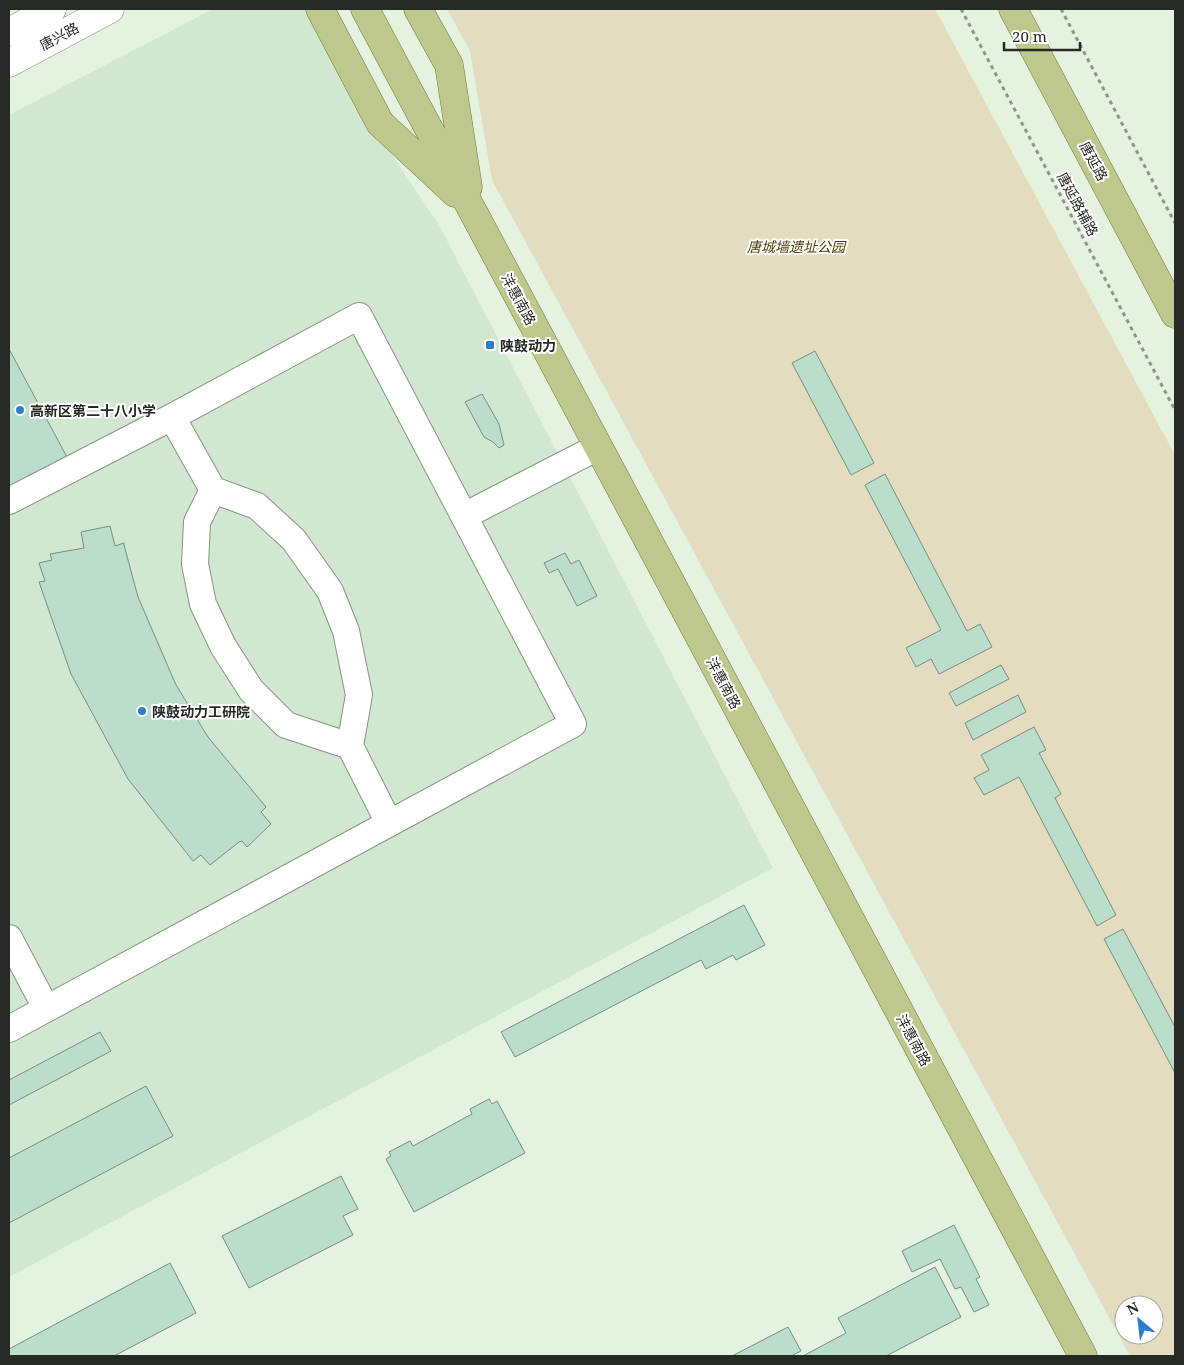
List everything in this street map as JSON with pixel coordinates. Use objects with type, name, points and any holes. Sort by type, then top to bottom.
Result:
[{"type":"main road","points":[[320,9],[380,123],[472,208]]},
{"type":"main road","name":"沣惠南路","points":[[365,9],[1083,1356]]},
{"type":"main road","points":[[418,9],[449,65],[472,208]]},
{"type":"main road","name":"唐延路","points":[[1012,9],[1175,314]]},
{"type":"street","name":"唐兴路","points":[[9,32],[52,9]]},
{"type":"street","name":"唐兴路","points":[[9,63],[110,9]]},
{"type":"street","points":[[9,501],[172,417],[359,316],[574,724],[9,1029]]},
{"type":"street","points":[[172,417],[213,490],[257,506],[294,540],[330,591],[346,631],[359,695],[350,746],[389,823]]},
{"type":"street","points":[[464,516],[598,447]]},
{"type":"street","points":[[213,490],[197,522],[194,564],[203,604],[222,646],[251,690],[286,725],[350,746]]},
{"type":"street","points":[[9,938],[46,1008]]},
{"type":"path","name":"唐延路辅路","points":[[961,9],[1175,410]]},
{"type":"path","points":[[1061,9],[1175,223]]},
{"type":"shaded area","points":[[213,9],[308,9],[366,116],[439,225],[773,868],[9,1277],[9,479],[57,453],[9,360],[9,115]]},
{"type":"green space","name":"唐城墙遗址公园","points":[[447,9],[935,9],[1175,455],[1175,1356],[1130,1356],[1124,1345],[1164,1345],[1164,1295],[1114,1295],[1114,1327],[492,180],[470,51]]},
{"type":"building","points":[[9,349],[68,459],[9,491]]},
{"type":"building","points":[[815,351],[874,463],[851,475],[792,363]]},
{"type":"building","points":[[482,394],[499,424],[504,445],[499,448],[484,437],[465,402]]},
{"type":"building","points":[[885,474],[967,631],[980,624],[992,647],[939,674],[931,659],[916,667],[906,648],[941,630],[865,485]]},
{"type":"building","name":"陕鼓动力工研院","points":[[110,526],[115,546],[124,543],[138,597],[176,685],[208,737],[266,807],[261,812],[271,824],[247,847],[242,841],[239,842],[210,865],[201,855],[193,861],[128,779],[71,674],[39,582],[45,581],[39,563],[52,560],[50,554],[84,548],[81,532]]},
{"type":"building","points":[[565,553],[571,564],[579,560],[597,596],[577,606],[558,569],[549,573],[544,563]]},
{"type":"building","points":[[1001,665],[1009,679],[956,706],[949,693]]},
{"type":"building","points":[[1018,695],[1026,712],[973,740],[965,723]]},
{"type":"building","points":[[1034,727],[1046,750],[1039,753],[1061,794],[1055,798],[1116,915],[1097,926],[1019,777],[984,795],[974,778],[989,770],[981,755]]},
{"type":"building","points":[[744,905],[765,945],[736,960],[733,955],[706,969],[701,960],[515,1057],[501,1032]]},
{"type":"building","points":[[1123,929],[1175,1027],[1175,1073],[1104,939]]},
{"type":"building","points":[[100,1032],[111,1051],[9,1105],[9,1080]]},
{"type":"building","points":[[146,1086],[173,1136],[9,1223],[9,1158]]},
{"type":"building","points":[[489,1099],[492,1104],[497,1101],[525,1153],[414,1212],[386,1159],[391,1156],[389,1152],[410,1141],[413,1146],[472,1114],[470,1109]]},
{"type":"building","points":[[341,1176],[358,1209],[343,1216],[353,1235],[249,1288],[222,1236]]},
{"type":"building","points":[[954,1225],[980,1277],[976,1279],[989,1305],[974,1312],[961,1287],[955,1289],[940,1259],[912,1272],[902,1251]]},
{"type":"building","points":[[170,1263],[196,1313],[114,1356],[9,1356],[9,1349]]},
{"type":"building","points":[[935,1267],[961,1317],[886,1356],[803,1356],[846,1333],[838,1318]]},
{"type":"building","points":[[788,1327],[801,1351],[791,1356],[732,1356]]},
{"type":"place","name":"陕鼓动力","points":[[490,345]]},
{"type":"place","name":"高新区第二十八小学","points":[[20,410]]},
{"type":"place","name":"陕鼓动力工研院","points":[[142,711]]}]
